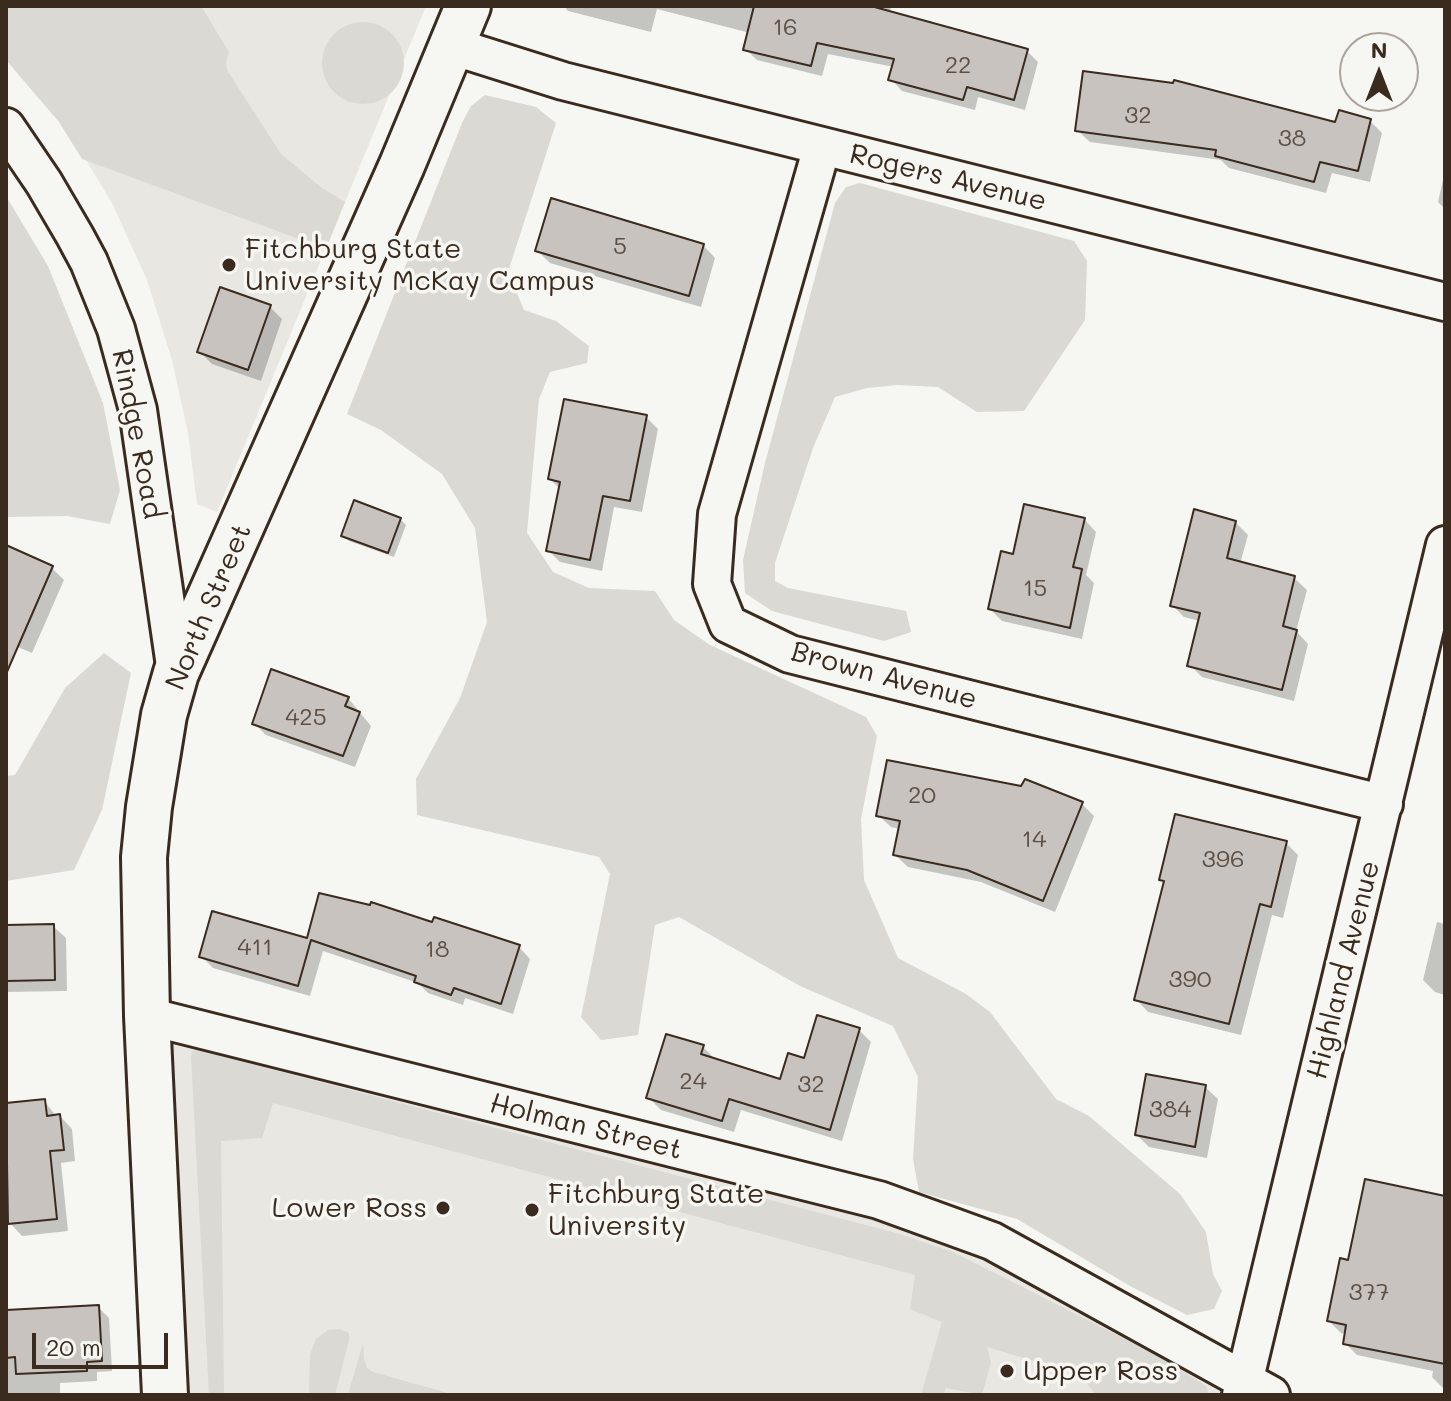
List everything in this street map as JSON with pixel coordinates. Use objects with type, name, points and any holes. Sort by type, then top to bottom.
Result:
[{"type":"street","name":"North Street","points":[[165,1395],[147,1016],[145,844],[164,715],[176,673],[243,527],[468,6]]},
{"type":"street","name":"Rogers Avenue","points":[[452,46],[563,81],[1445,302]]},
{"type":"street","name":"Rindge Road","points":[[6,127],[44,183],[89,262],[116,329],[138,410],[176,673]]},
{"type":"street","name":"Brown Avenue","points":[[822,147],[717,514],[712,584],[728,624],[790,654],[1384,804]]},
{"type":"street","name":"Highland Avenue","points":[[1252,1390],[1445,545]]},
{"type":"street","name":"Holman Street","points":[[147,1016],[879,1200],[992,1241],[1252,1390]]},
{"type":"shaded area","name":"Fitchburg State University McKay Campus","points":[[6,6],[426,6],[217,512],[197,504],[188,433],[172,360],[147,280],[112,203],[64,123]]},
{"type":"shaded area","points":[[6,6],[201,6],[229,52],[227,70],[281,154],[322,188],[345,202],[326,249],[82,159],[59,122],[6,60]]},
{"type":"shaded area","points":[[355,22],[371,22],[386,29],[397,40],[404,63],[401,79],[392,92],[371,104],[355,104],[340,97],[329,86],[322,71],[322,55],[329,40],[340,29]]},
{"type":"shaded area","points":[[485,95],[536,107],[556,123],[508,272],[524,310],[556,321],[589,346],[587,363],[550,372],[539,399],[527,533],[553,572],[589,588],[655,591],[674,620],[710,645],[866,717],[877,736],[861,819],[864,880],[898,958],[966,994],[990,1012],[1056,1099],[1089,1116],[1180,1194],[1206,1232],[1213,1274],[1222,1291],[1214,1309],[1187,1315],[1130,1286],[1017,1219],[919,1192],[913,1159],[918,1077],[893,1026],[800,986],[679,917],[655,925],[638,1035],[601,1040],[581,1017],[610,874],[599,857],[417,815],[416,779],[460,698],[487,622],[475,528],[442,474],[381,430],[347,414],[462,123],[471,106]]},
{"type":"shaded area","points":[[860,183],[1074,241],[1087,261],[1085,320],[1024,411],[977,412],[938,387],[898,385],[867,388],[835,397],[813,448],[775,563],[775,581],[788,588],[906,611],[911,632],[884,641],[772,611],[745,593],[743,560],[765,463],[835,203],[846,187]]},
{"type":"shaded area","points":[[6,196],[48,266],[103,403],[120,490],[110,524],[67,516],[6,517]]},
{"type":"shaded area","points":[[104,653],[131,673],[102,810],[74,870],[6,881],[6,776],[15,775],[65,688]]},
{"type":"shaded area","name":"Fitchburg State University","points":[[147,1016],[879,1200],[1271,1395],[165,1395]]},
{"type":"shaded area","points":[[198,1050],[900,1234],[953,1252],[1159,1356],[1206,1386],[1209,1395],[1096,1395],[1080,1375],[987,1347],[991,1362],[982,1395],[946,1388],[943,1395],[921,1395],[942,1322],[910,1309],[915,1275],[273,1103],[262,1138],[221,1141],[224,1395],[209,1395],[191,1056],[192,1051]]},
{"type":"shaded area","points":[[340,1329],[349,1333],[349,1340],[335,1395],[309,1395],[310,1355],[316,1339],[328,1330]]},
{"type":"shaded area","points":[[363,1343],[367,1368],[373,1372],[455,1395],[348,1395]]},
{"type":"building","points":[[754,6],[871,6],[1028,49],[1014,100],[967,87],[963,100],[888,80],[894,59],[817,43],[811,66],[743,50]]},
{"type":"building","points":[[1083,71],[1173,83],[1174,80],[1335,122],[1339,110],[1371,119],[1358,171],[1320,162],[1314,182],[1215,156],[1216,150],[1075,131]]},
{"type":"building","points":[[551,198],[704,244],[689,296],[535,251]]},
{"type":"building","points":[[220,287],[271,305],[248,370],[197,352]]},
{"type":"building","points":[[564,399],[647,415],[630,501],[603,496],[590,560],[546,551],[560,482],[548,479]]},
{"type":"building","points":[[354,500],[401,518],[388,553],[341,536]]},
{"type":"building","points":[[1024,504],[1085,518],[1073,567],[1082,569],[1070,628],[988,609],[1001,551],[1013,554]]},
{"type":"building","points":[[1194,509],[1236,521],[1227,558],[1295,576],[1283,626],[1297,630],[1282,690],[1187,666],[1200,613],[1170,606]]},
{"type":"building","points":[[6,545],[53,566],[6,674]]},
{"type":"building","points":[[271,669],[349,697],[345,706],[360,712],[343,756],[252,724]]},
{"type":"building","points":[[887,760],[1021,786],[1025,779],[1083,802],[1043,901],[967,870],[893,855],[900,821],[876,816]]},
{"type":"building","points":[[1175,814],[1287,841],[1271,907],[1260,904],[1229,1024],[1134,1000],[1164,881],[1159,880]]},
{"type":"building","points":[[319,893],[370,905],[371,902],[432,922],[434,917],[520,945],[501,1004],[454,988],[451,995],[414,982],[416,976],[311,940],[298,986],[199,957],[212,911],[307,938]]},
{"type":"building","points":[[54,924],[55,980],[6,981],[6,925]]},
{"type":"building","points":[[817,1015],[860,1028],[830,1130],[729,1099],[722,1121],[646,1098],[666,1034],[704,1045],[701,1054],[780,1079],[788,1053],[804,1058]]},
{"type":"building","points":[[1146,1074],[1206,1085],[1195,1147],[1135,1135]]},
{"type":"building","points":[[45,1099],[47,1116],[60,1114],[64,1150],[50,1151],[57,1219],[8,1224],[6,1103]]},
{"type":"building","points":[[1365,1179],[1445,1196],[1445,1364],[1343,1344],[1346,1325],[1327,1321],[1340,1258],[1348,1260]]},
{"type":"building","points":[[99,1305],[102,1361],[87,1362],[87,1371],[16,1374],[15,1357],[6,1358],[6,1310]]},
{"type":"place","name":"Fitchburg State University McKay Campus","points":[[229,265]]},
{"type":"place","name":"Lower Ross","points":[[443,1208]]},
{"type":"place","name":"Fitchburg State University","points":[[532,1210]]},
{"type":"place","name":"Upper Ross","points":[[1007,1371]]}]
